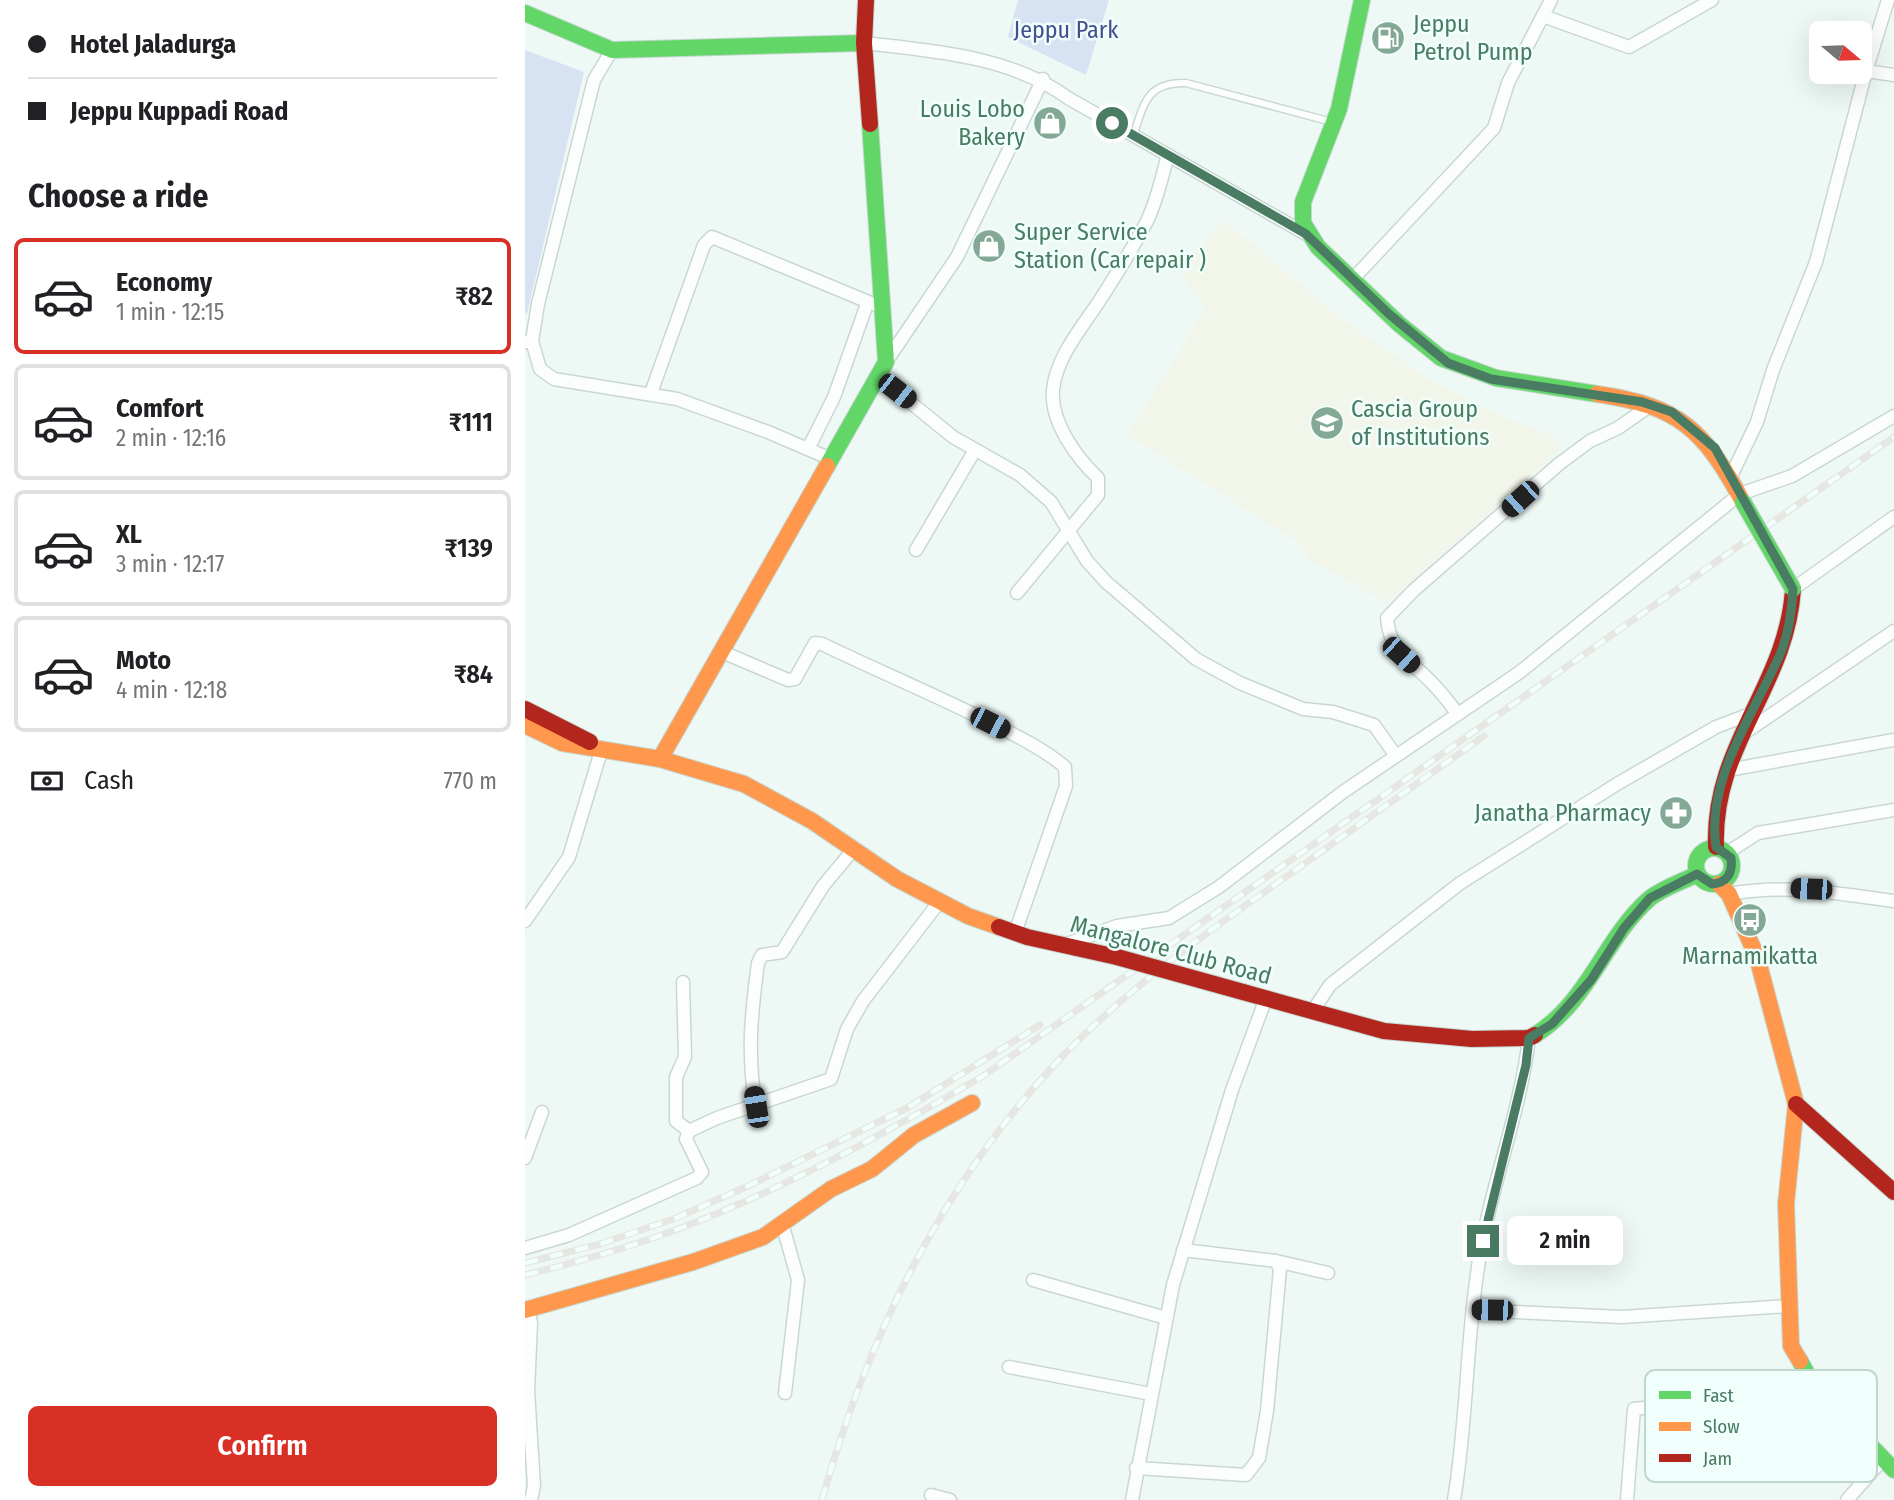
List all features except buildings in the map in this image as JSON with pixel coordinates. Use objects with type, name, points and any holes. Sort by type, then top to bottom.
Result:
[{"type":"street","points":[[866,0],[864,43],[883,308],[882,369],[953,436],[1020,475],[1051,502],[1087,561],[1106,582],[1196,659],[1240,683],[1303,709],[1332,712],[1374,725],[1396,756]]},
{"type":"street","points":[[1306,234],[1302,212],[1334,122],[1361,0]]},
{"type":"street","points":[[1353,279],[1494,128],[1508,83],[1551,0]]},
{"type":"street","points":[[1543,16],[1629,47],[1679,16],[1712,0]]},
{"type":"street","points":[[1873,48],[1888,0]]},
{"type":"street","points":[[525,13],[612,50],[864,43],[993,63],[1043,79],[1068,98],[1306,234],[1448,363],[1491,379],[1651,405],[1672,412],[1694,428],[1715,448],[1732,474],[1742,498],[1793,589],[1792,610],[1782,650],[1740,737],[1715,813],[1721,850],[1731,858],[1731,873],[1724,889]]},
{"type":"street","points":[[612,50],[594,80],[529,342],[540,369],[554,379],[651,393],[729,417],[831,459]]},
{"type":"street","points":[[1873,72],[1894,75]]},
{"type":"street","points":[[660,759],[882,369],[957,257],[1043,79]]},
{"type":"street","points":[[1732,474],[1756,422],[1773,370],[1816,262],[1863,84]]},
{"type":"street","points":[[1017,593],[1098,495],[1098,478],[1084,464],[1066,436],[1054,409],[1053,389],[1073,343],[1147,220],[1168,155]]},
{"type":"street","points":[[651,393],[704,244],[712,237],[866,304],[883,308]]},
{"type":"street","points":[[808,449],[834,397],[866,304]]},
{"type":"street","points":[[1458,714],[1432,683],[1401,655],[1388,637],[1387,618],[1414,590],[1559,464],[1590,441],[1618,428],[1651,405]]},
{"type":"street","points":[[1064,946],[1117,926],[1168,918],[1219,887],[1343,792],[1458,714],[1578,627],[1742,498],[1792,476],[1894,416]]},
{"type":"street","points":[[916,550],[975,450]]},
{"type":"street","points":[[1793,589],[1894,517]]},
{"type":"street","points":[[1740,737],[1894,631]]},
{"type":"street","points":[[720,651],[788,680],[795,680],[814,643],[822,644],[918,686],[1037,746],[1065,767],[1066,786],[1015,933]]},
{"type":"street","name":"Mangalore Club Road","points":[[525,709],[602,748]]},
{"type":"street","points":[[1313,1012],[1330,985],[1459,884],[1650,765],[1716,727],[1750,714]]},
{"type":"street","name":"Mangalore Club Road","points":[[525,725],[562,743],[660,759],[744,784],[789,807],[853,850],[940,901],[968,916],[1015,933],[1117,957],[1384,1031],[1472,1039],[1529,1038]]},
{"type":"street","points":[[1728,770],[1894,740]]},
{"type":"street","points":[[525,921],[569,857],[602,748]]},
{"type":"street","points":[[1894,810],[1758,833],[1721,850],[1700,853],[1695,865],[1697,874],[1706,883],[1724,889],[1811,889],[1894,901]]},
{"type":"street","points":[[756,1107],[749,1065],[750,1019],[758,963],[762,955],[782,952],[823,886],[853,850]]},
{"type":"street","points":[[1454,1500],[1478,1265],[1504,1144],[1526,1065],[1529,1038],[1552,1024],[1591,980],[1624,928],[1650,898],[1697,874]]},
{"type":"street","points":[[1724,889],[1758,957],[1796,1104],[1786,1204],[1789,1306],[1791,1346],[1805,1370]]},
{"type":"street","points":[[688,1131],[717,1118],[756,1107],[831,1079],[847,1029],[863,1001],[940,901]]},
{"type":"street","points":[[683,982],[685,1057],[676,1077],[676,1121],[688,1131]]},
{"type":"street","points":[[1132,1500],[1166,1318],[1183,1250],[1232,1090],[1266,998]]},
{"type":"street","points":[[531,1500],[534,1486],[528,1391],[531,1323],[527,1310],[693,1262],[763,1237],[831,1189],[872,1168],[914,1135],[971,1103]]},
{"type":"street","points":[[1796,1104],[1894,1192]]},
{"type":"street","points":[[525,1158],[541,1112]]},
{"type":"street","points":[[525,1248],[569,1235],[698,1178],[702,1172],[687,1139],[688,1131]]},
{"type":"street","points":[[782,1223],[798,1280],[785,1393]]},
{"type":"street","points":[[1183,1250],[1276,1261],[1328,1273]]},
{"type":"street","points":[[1136,1468],[1246,1475],[1259,1458],[1267,1411],[1280,1269],[1276,1261]]},
{"type":"street","points":[[1033,1280],[1166,1318]]},
{"type":"street","points":[[1473,1310],[1622,1317],[1789,1306]]},
{"type":"street","points":[[1009,1367],[1151,1394]]},
{"type":"street","points":[[1627,1500],[1634,1409],[1645,1408]]},
{"type":"street","points":[[1847,1500],[1868,1482]]},
{"type":"street","points":[[931,1495],[950,1500]]},
{"type":"lane","points":[[1134,135],[1142,108],[1151,93],[1161,86],[1174,83],[1187,83],[1334,122]]},
{"type":"shaded area","name":"Cascia Group of Institutions","points":[[1224,220],[1344,321],[1430,380],[1489,411],[1555,436],[1561,449],[1387,603],[1309,560],[1299,543],[1128,435],[1205,309],[1178,269]]},
{"type":"green space","name":"Jeppu Park","points":[[1018,0],[1109,0],[1086,75],[1008,37]]},
{"type":"green space","points":[[525,50],[584,72],[527,314],[525,313]]},
{"type":"railway","points":[[525,1275],[659,1236],[718,1213],[834,1159],[983,1076],[1894,437]]},
{"type":"railway","points":[[822,1500],[840,1440],[885,1323],[943,1213],[1015,1110],[1081,1038],[1160,969],[1216,926],[1484,736]]},
{"type":"railway","points":[[525,1263],[600,1244],[676,1218],[748,1186],[907,1108],[1040,1025]]},
{"type":"traffic: fast","points":[[1362,0],[1339,109],[1303,202],[1303,223],[1318,247],[1399,324],[1441,358],[1496,378],[1597,394]]},
{"type":"traffic: fast","points":[[525,13],[612,50],[864,43]]},
{"type":"traffic: fast","points":[[827,466],[886,362],[870,124]]},
{"type":"traffic: fast","points":[[1743,502],[1793,589]]},
{"type":"traffic: fast","points":[[1714,848],[1727,853],[1732,866],[1727,879],[1714,884],[1701,879],[1696,866],[1701,853],[1714,848]]},
{"type":"traffic: fast","points":[[1535,1035],[1569,1005],[1620,932],[1649,899],[1697,874]]},
{"type":"traffic: fast","points":[[1800,1361],[1805,1370]]},
{"type":"traffic: fast","points":[[1877,1452],[1894,1470]]},
{"type":"traffic: slow","points":[[1597,394],[1649,406],[1669,414],[1687,426],[1715,456],[1743,502]]},
{"type":"traffic: slow","points":[[660,759],[827,466]]},
{"type":"traffic: slow","points":[[525,725],[562,743],[660,759],[744,784],[812,821],[897,879],[968,916],[999,927]]},
{"type":"traffic: slow","points":[[1719,884],[1729,894],[1757,957],[1796,1104],[1786,1204],[1791,1346],[1800,1361]]},
{"type":"traffic: slow","points":[[525,1310],[693,1262],[763,1237],[831,1189],[872,1169],[914,1135],[972,1103]]},
{"type":"traffic: jam","points":[[866,0],[864,43],[870,124]]},
{"type":"traffic: jam","points":[[1716,847],[1718,811],[1725,777],[1778,656],[1788,624],[1793,589]]},
{"type":"traffic: jam","points":[[525,709],[590,742]]},
{"type":"traffic: jam","points":[[999,927],[1027,937],[1117,957]]},
{"type":"traffic: jam","points":[[1117,957],[1243,992]]},
{"type":"traffic: jam","points":[[1243,992],[1384,1031],[1472,1039],[1529,1038],[1535,1035]]},
{"type":"traffic: jam","points":[[1796,1104],[1894,1192]]},
{"type":"place","name":"Jeppu Petrol Pump","points":[[1388,38]]},
{"type":"place","name":"Louis Lobo Bakery","points":[[1050,123]]},
{"type":"place","name":"Super Service Station (Car repair )","points":[[989,246]]},
{"type":"place","name":"Cascia Group of Institutions","points":[[1327,423]]},
{"type":"place","name":"Janatha Pharmacy","points":[[1676,813]]},
{"type":"place","name":"Marnamikatta","points":[[1750,920]]},
{"type":"route","points":[[1112,123],[1306,234],[1389,314],[1448,363],[1491,379],[1642,402],[1672,412],[1715,448],[1732,474],[1743,502],[1793,589],[1792,610],[1782,650],[1731,756],[1715,813],[1716,847],[1731,858],[1731,873],[1719,884],[1706,883],[1697,874],[1650,898],[1624,928],[1591,980],[1552,1024],[1529,1038],[1526,1065],[1504,1144],[1483,1241]]}]
